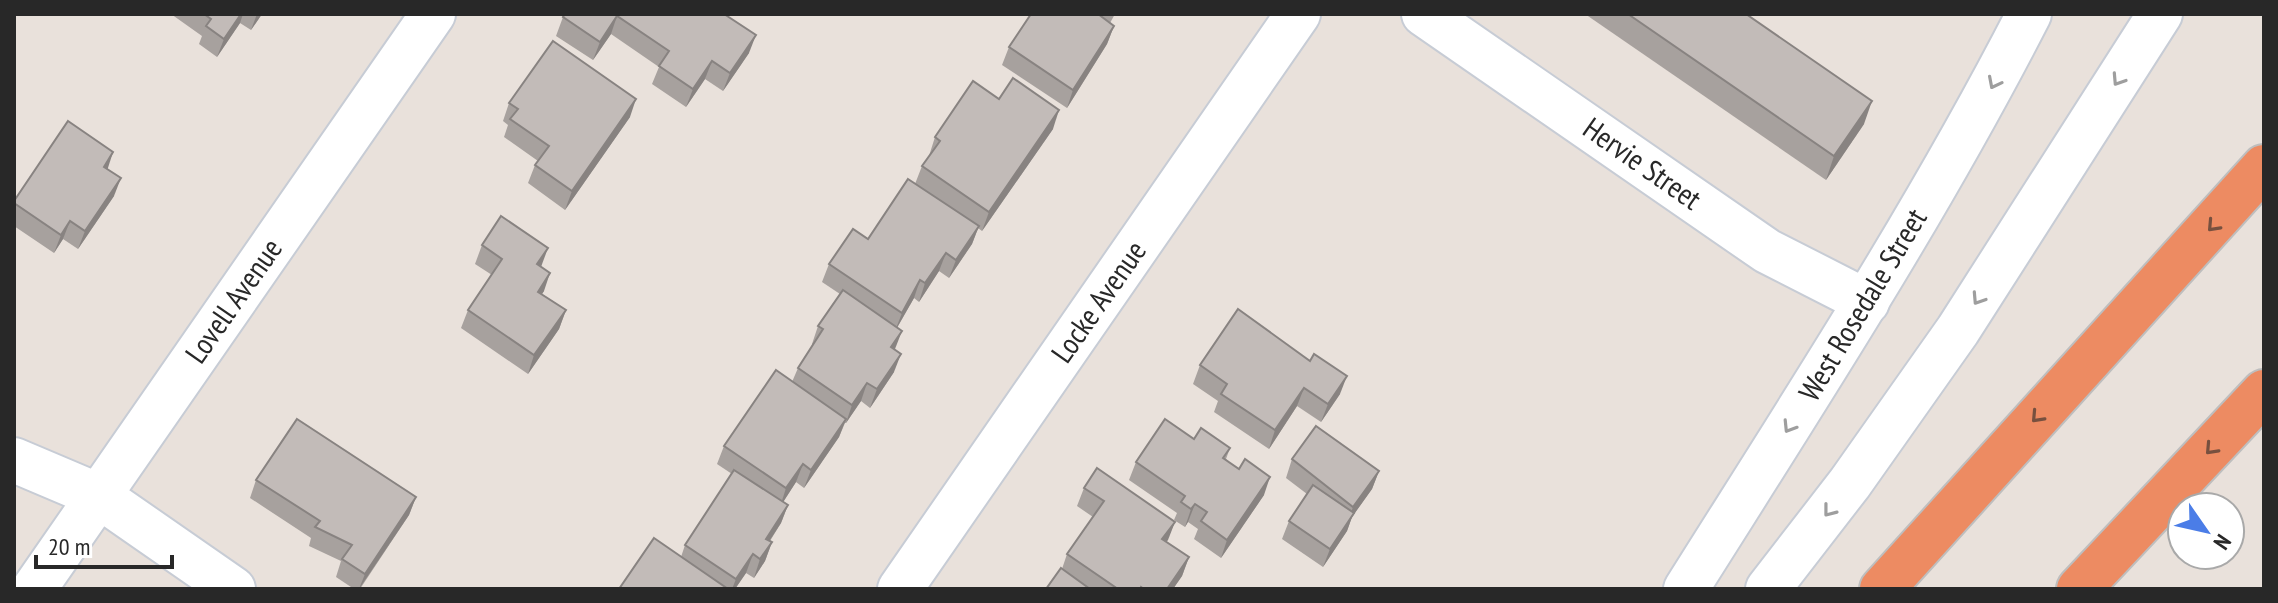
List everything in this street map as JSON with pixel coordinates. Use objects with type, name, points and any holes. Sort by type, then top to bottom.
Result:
[{"type":"highway","points":[[1882,589],[2264,167]]},
{"type":"highway","points":[[2079,589],[2264,392]]},
{"type":"street","name":"Lovell Avenue","points":[[34,589],[433,14]]},
{"type":"street","name":"Locke Avenue","points":[[900,589],[1298,14]]},
{"type":"street","name":"Hervie Street","points":[[1424,14],[1767,251],[1867,302]]},
{"type":"street","name":"West Rosedale Street","points":[[1686,589],[1867,302],[1973,124],[2029,14]]},
{"type":"street","points":[[1768,589],[1850,483],[1958,330],[2160,14]]},
{"type":"street","points":[[14,460],[99,496],[233,589]]},
{"type":"building","points":[[204,14],[241,14],[224,39],[206,26],[211,19]]},
{"type":"building","points":[[565,14],[724,14],[756,35],[730,73],[712,61],[693,89],[659,66],[669,51],[617,16],[600,42],[563,17]]},
{"type":"building","points":[[1031,14],[1098,14],[1114,26],[1073,90],[1009,47]]},
{"type":"building","points":[[1628,14],[1746,14],[1872,101],[1834,156]]},
{"type":"building","points":[[553,41],[636,99],[572,191],[535,165],[549,146],[510,119],[518,109],[509,103]]},
{"type":"building","points":[[1013,78],[1059,110],[989,212],[922,166],[940,141],[935,137],[973,81],[999,99]]},
{"type":"building","points":[[68,121],[113,152],[104,167],[121,178],[85,231],[70,221],[61,235],[14,201]]},
{"type":"building","points":[[908,179],[979,226],[956,260],[946,253],[925,283],[920,280],[902,313],[829,264],[853,229],[868,239]]},
{"type":"building","points":[[501,216],[548,248],[537,264],[550,273],[538,292],[566,310],[534,355],[468,310],[502,259],[482,245]]},
{"type":"building","points":[[843,290],[902,331],[891,347],[901,354],[877,389],[867,383],[852,405],[798,368],[823,329],[818,326]]},
{"type":"building","points":[[1238,309],[1310,361],[1314,354],[1347,376],[1328,404],[1304,388],[1275,430],[1221,394],[1227,384],[1200,365]]},
{"type":"building","points":[[776,370],[846,419],[811,470],[803,464],[786,488],[724,446]]},
{"type":"building","points":[[297,419],[416,497],[365,574],[342,559],[352,545],[315,527],[320,521],[256,480]]},
{"type":"building","points":[[1165,419],[1194,439],[1201,428],[1230,448],[1223,458],[1239,469],[1245,459],[1270,477],[1227,540],[1201,521],[1207,512],[1195,504],[1191,509],[1181,502],[1185,496],[1136,462]]},
{"type":"building","points":[[1316,426],[1379,471],[1353,507],[1292,459]]},
{"type":"building","points":[[1097,468],[1175,522],[1162,539],[1189,557],[1167,589],[1118,589],[1067,554],[1104,501],[1084,488]]},
{"type":"building","points":[[734,470],[788,505],[766,539],[772,542],[760,559],[753,554],[736,579],[685,545]]},
{"type":"building","points":[[1313,485],[1354,513],[1330,549],[1289,521]]},
{"type":"building","points":[[654,538],[728,589],[619,589]]},
{"type":"building","points":[[1061,568],[1090,589],[1046,589]]}]
